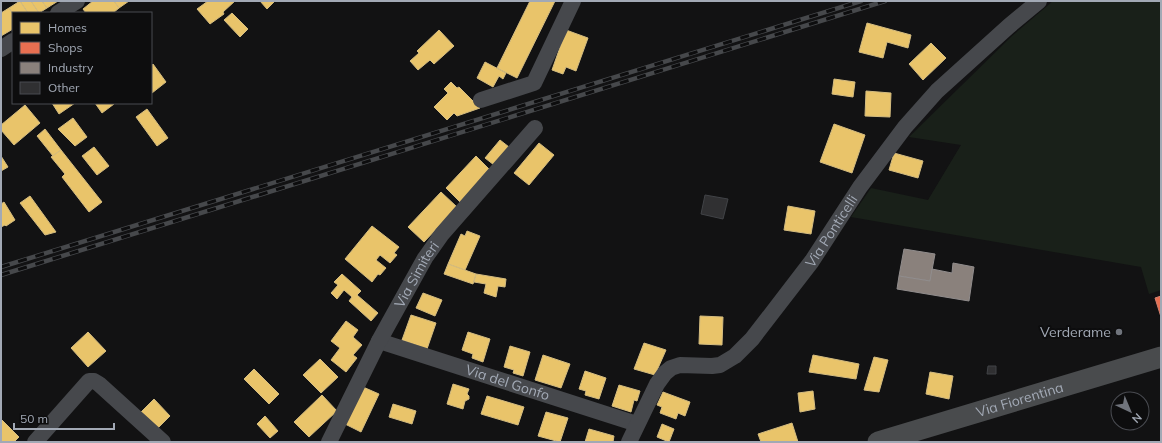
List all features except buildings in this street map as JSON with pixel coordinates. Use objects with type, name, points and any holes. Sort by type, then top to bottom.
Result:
[{"type":"main road","name":"Via Fiorentina","points":[[878,442],[1161,357]]},
{"type":"street","points":[[60,12],[77,1]]},
{"type":"street","points":[[481,100],[534,83],[574,1]]},
{"type":"street","name":"Via Ponticelli","points":[[629,442],[657,384],[665,373],[671,368],[680,365],[720,365],[735,356],[752,339],[812,261],[860,187],[905,127],[937,91],[1039,1]]},
{"type":"street","points":[[1,49],[12,42]]},
{"type":"street","name":"Via Simiteri","points":[[329,442],[379,341],[425,258],[442,234],[535,128]]},
{"type":"street","name":"Via del Gonfo","points":[[379,341],[637,424]]},
{"type":"street","points":[[35,442],[83,387],[89,381],[94,381],[162,442]]},
{"type":"shaded area","points":[[1053,1],[1161,1],[1161,290],[1149,294],[1141,267],[851,217],[871,188],[928,200],[961,145],[909,137],[1012,36]]},
{"type":"railway","points":[[1,267],[861,1]]},
{"type":"railway","points":[[1,275],[885,1]]},
{"type":"place","name":"Verderame","points":[[1119,332]]}]
